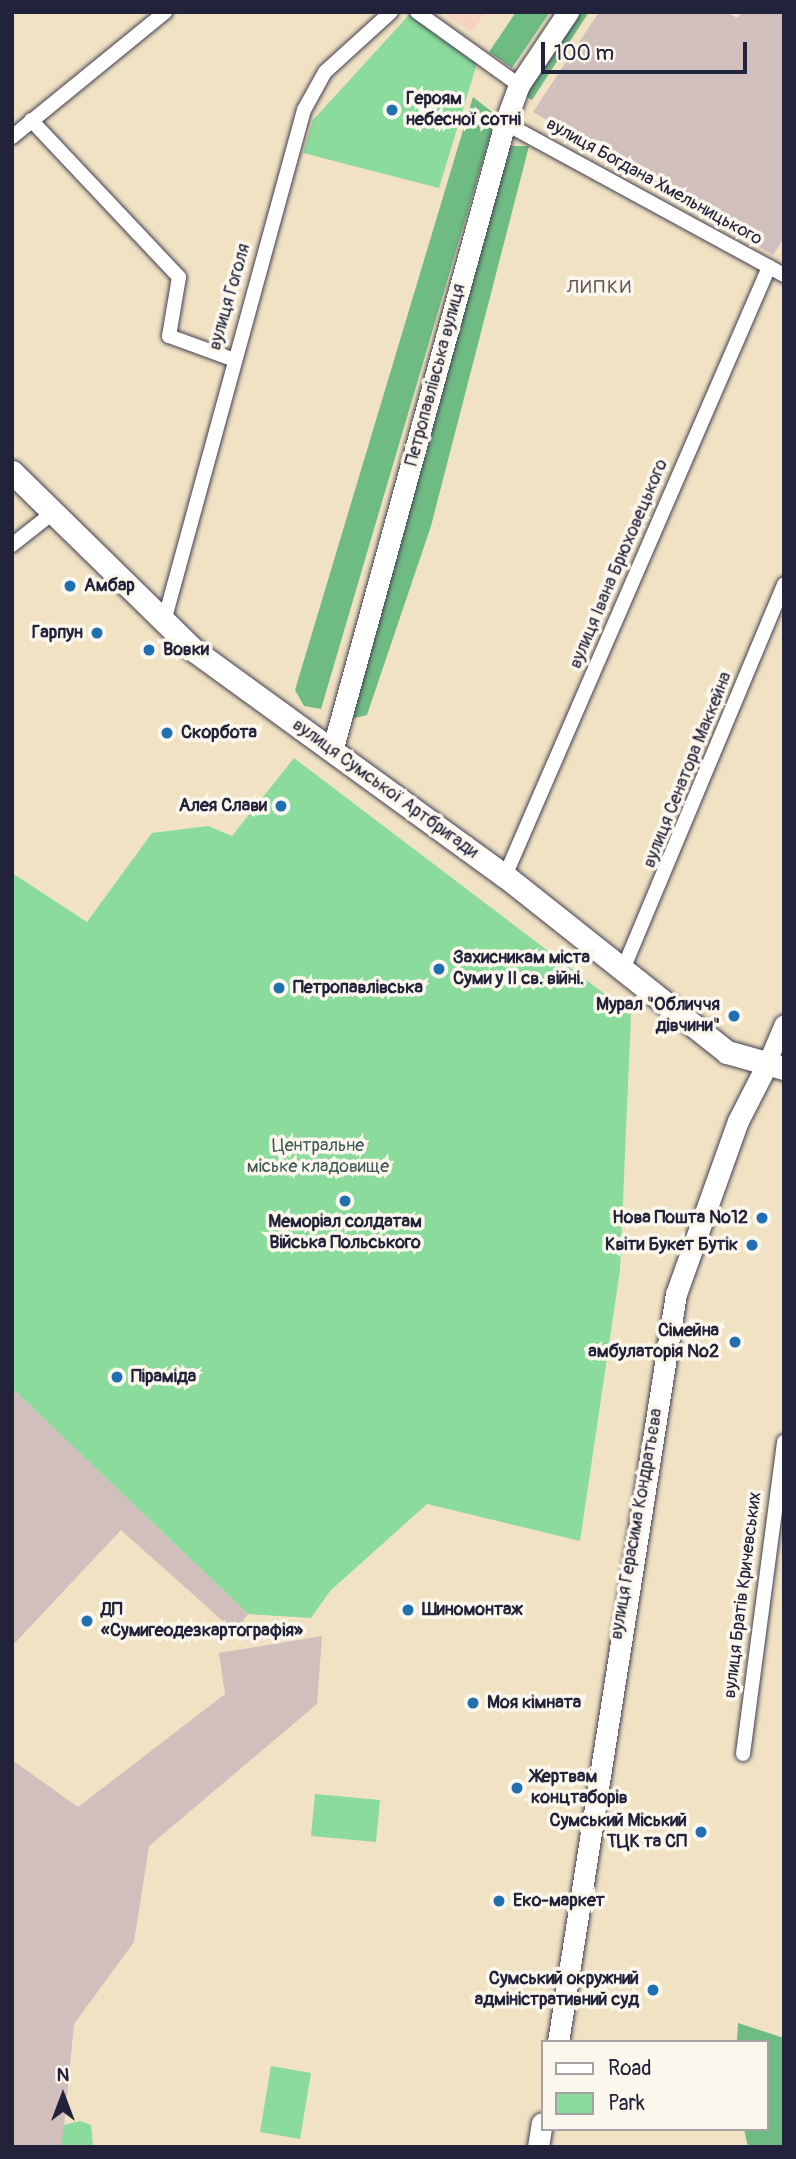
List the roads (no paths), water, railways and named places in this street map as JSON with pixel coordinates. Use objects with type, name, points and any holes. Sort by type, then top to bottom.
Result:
[{"type":"main road","name":"Петропавлівська вулиця","points":[[332,751],[505,123],[519,85],[568,12]]},
{"type":"main road","name":"вулиця Сумської Артбригади","points":[[12,472],[50,515],[163,625],[505,876],[624,967],[727,1052],[776,1066]]},
{"type":"main road","name":"вулиця Герасима Кондратьєва","points":[[558,2040],[676,1294],[738,1121],[776,1066]]},
{"type":"street","points":[[12,137],[165,12]]},
{"type":"street","name":"вулиця Гоголя","points":[[163,625],[232,359],[304,110],[325,72],[391,12]]},
{"type":"street","points":[[417,12],[519,85]]},
{"type":"street","points":[[31,120],[179,277],[169,336],[232,359]]},
{"type":"street","name":"вулиця Богдана Хмельницького","points":[[505,123],[784,275]]},
{"type":"street","name":"вулиця Івана Брюховецького","points":[[505,876],[769,267]]},
{"type":"street","points":[[12,545],[50,515]]},
{"type":"street","name":"вулиця Сенатора Маккейна","points":[[624,967],[784,584]]},
{"type":"street","name":"вулиця Герасима Кондратьєва","points":[[776,1066],[784,1024]]},
{"type":"street","name":"вулиця Братів Кричевських","points":[[743,1754],[784,1442]]},
{"type":"place","name":"Героям небесної сотні","points":[[392,110]]},
{"type":"place","name":"Амбар","points":[[70,586]]},
{"type":"place","name":"Гарпун","points":[[97,633]]},
{"type":"place","name":"Вовки","points":[[149,650]]},
{"type":"place","name":"Скорбота","points":[[167,733]]},
{"type":"place","name":"Алея Слави","points":[[281,806]]},
{"type":"place","name":"Захисникам міста Суми у ІІ св. війні.","points":[[439,969]]},
{"type":"place","name":"Петропавлівська","points":[[279,988]]},
{"type":"place","name":"Мурал \"Обличчя дівчини\"","points":[[734,1016]]},
{"type":"place","name":"Меморіал солдатам Війська Польського","points":[[345,1201]]},
{"type":"place","name":"Нова Пошта №12","points":[[762,1218]]},
{"type":"place","name":"Квіти Букет Бутік","points":[[752,1245]]},
{"type":"place","name":"Сімейна амбулаторія №2","points":[[735,1342]]},
{"type":"place","name":"Піраміда","points":[[117,1377]]},
{"type":"place","name":"Шиномонтаж","points":[[408,1610]]},
{"type":"place","name":"ДП «Сумигеодезкартографія»","points":[[87,1621]]},
{"type":"place","name":"Моя кімната","points":[[473,1703]]},
{"type":"place","name":"Жертвам концтаборів","points":[[517,1788]]},
{"type":"place","name":"Сумський Міський ТЦК та СП","points":[[701,1832]]},
{"type":"place","name":"Еко-маркет","points":[[499,1901]]},
{"type":"place","name":"Сумський окружний адміністративний суд","points":[[653,1990]]},
{"type":"district","name":"ЛИПКИ","points":[[600,288]]},
{"type":"park label","name":"Центральне міське кладовище","points":[[318,1157]]}]
